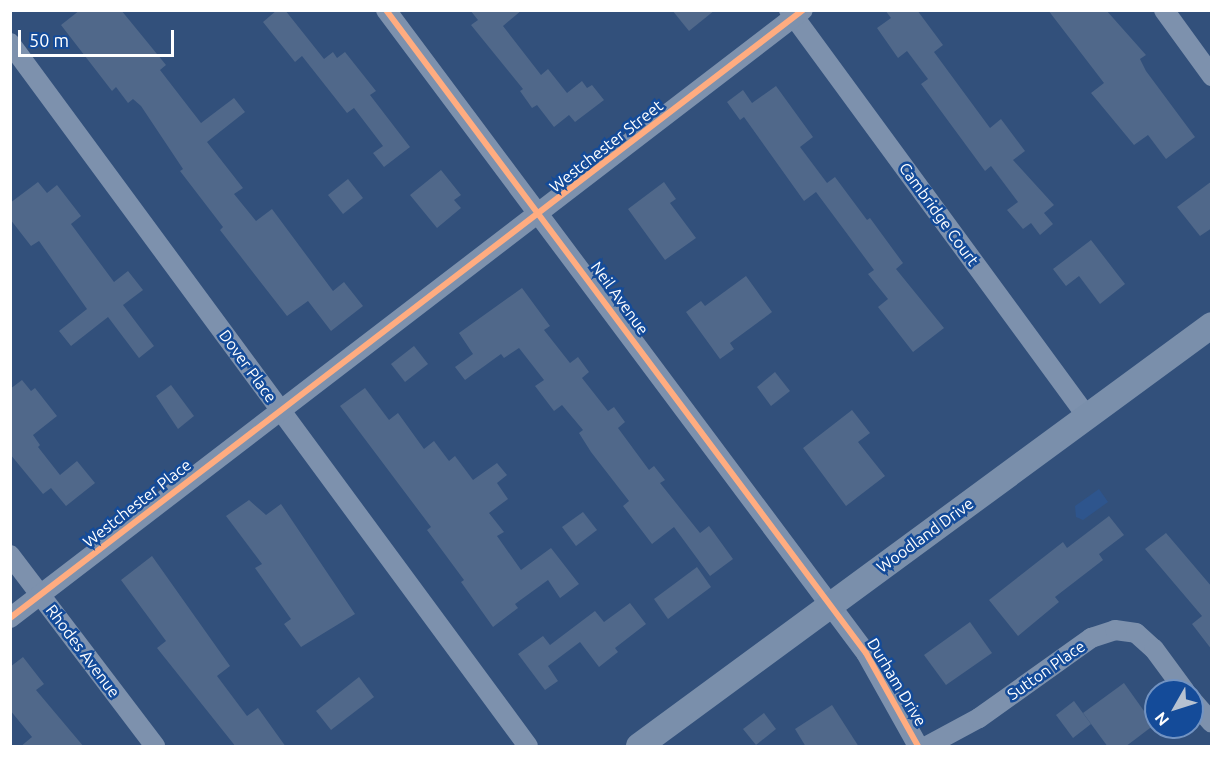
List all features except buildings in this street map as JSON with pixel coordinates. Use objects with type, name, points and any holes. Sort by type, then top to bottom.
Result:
[{"type":"main road","name":"Woodland Drive","points":[[639,747],[829,604],[1088,418],[1212,325]]},
{"type":"street","name":"Neil Avenue","points":[[386,10],[541,213],[829,604]]},
{"type":"street","points":[[1164,10],[1212,76]]},
{"type":"street","name":"Westchester Street","points":[[280,410],[541,213],[796,13]]},
{"type":"street","name":"Cambridge Court","points":[[796,13],[1088,418]]},
{"type":"street","name":"Dover Place","points":[[10,43],[528,747]]},
{"type":"street","name":"Westchester Place","points":[[10,618],[280,410]]},
{"type":"street","name":"Rhodes Avenue","points":[[10,555],[155,747]]},
{"type":"street","name":"Durham Drive","points":[[829,604],[888,689],[918,747]]},
{"type":"street","name":"Sutton Place","points":[[927,747],[979,718],[1091,638],[1114,630],[1136,633],[1154,649],[1176,679]]},
{"type":"water","points":[[1099,489],[1108,502],[1083,520],[1076,517],[1075,506]]},
{"type":"cycle path","points":[[386,10],[866,653],[918,746]]},
{"type":"cycle path","points":[[10,618],[803,10]]}]
